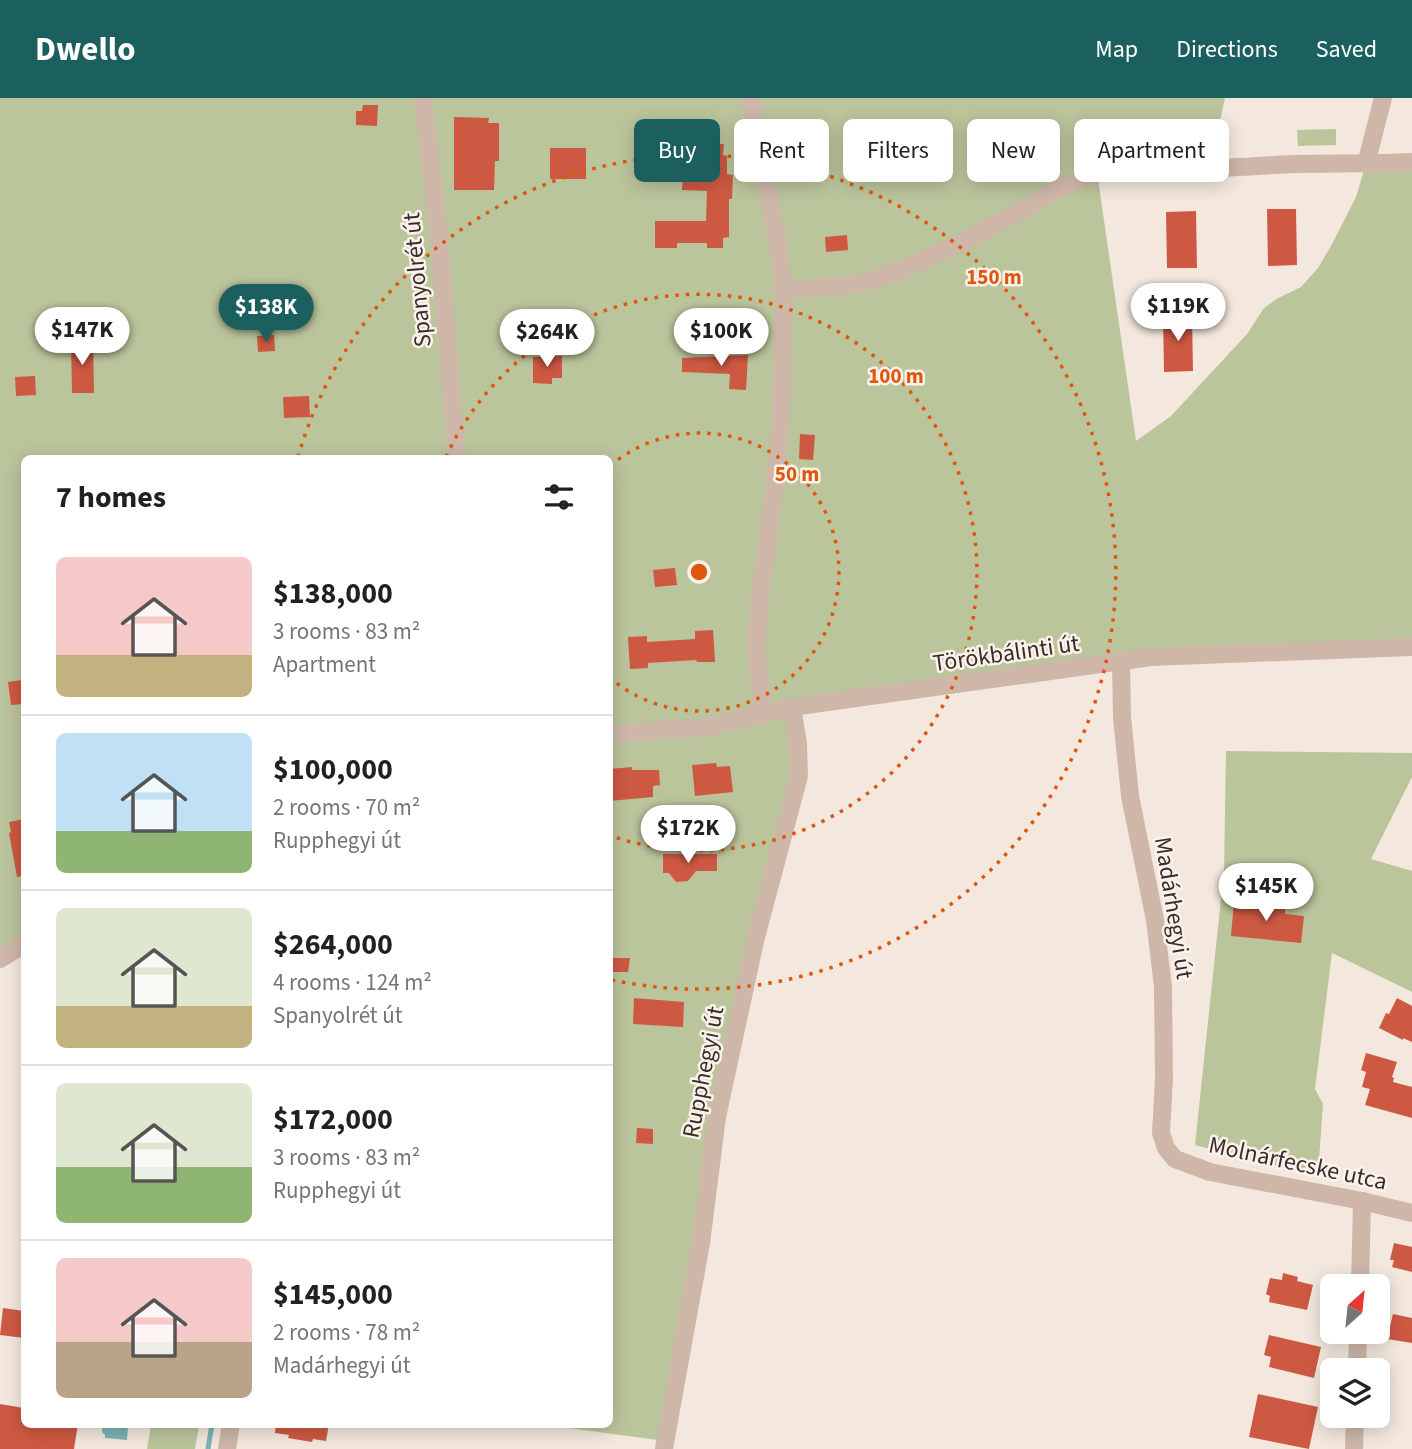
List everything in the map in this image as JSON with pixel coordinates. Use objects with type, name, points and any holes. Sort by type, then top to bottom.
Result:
[{"type":"street","name":"Spanyolrét út","points":[[423,98],[438,227],[457,455]]},
{"type":"street","points":[[751,98],[777,237],[784,291],[781,414],[756,649],[764,713]]},
{"type":"street","points":[[1366,164],[1383,98]]},
{"type":"street","points":[[784,291],[854,284],[893,272],[950,248],[1059,188],[1098,174],[1129,169],[1412,162]]},
{"type":"street","name":"Törökbálinti út","points":[[613,734],[707,727],[792,708],[1157,657],[1412,647]]},
{"type":"street","name":"Madárhegyi út","points":[[1121,662],[1122,717],[1130,796],[1155,920],[1163,987],[1164,1079],[1161,1133],[1166,1148],[1175,1159]]},
{"type":"street","name":"Rupphegyi út","points":[[664,1449],[701,1243],[717,1117],[749,964],[799,776],[798,744],[792,708]]},
{"type":"street","points":[[0,959],[21,946]]},
{"type":"street","name":"Molnárfecske utca","points":[[1175,1159],[1210,1172],[1412,1213]]},
{"type":"street","points":[[1360,1274],[1362,1201]]},
{"type":"street","points":[[227,1449],[230,1428]]},
{"type":"street","points":[[1354,1449],[1355,1428]]},
{"type":"green space","points":[[0,98],[1225,98],[1220,119],[1074,119],[1074,182],[1098,182],[1136,441],[1171,416],[1247,334],[1264,308],[1301,287],[1318,268],[1356,197],[1366,164],[1412,162],[1412,647],[1151,657],[792,708],[798,744],[755,941],[665,1441],[568,1428],[613,1428],[613,455],[21,455],[21,947],[0,959]]},
{"type":"green space","points":[[1336,129],[1336,145],[1298,146],[1297,130]]},
{"type":"green space","points":[[1226,751],[1412,753],[1412,777],[1371,859],[1412,871],[1412,992],[1332,953],[1315,1089],[1323,1104],[1318,1174],[1195,1145],[1224,870]]},
{"type":"green space","points":[[150,1428],[199,1428],[195,1449],[147,1449]]},
{"type":"water","points":[[102,1428],[128,1428],[127,1440],[105,1438]]},
{"type":"building","points":[[363,105],[378,105],[377,126],[356,125],[356,111],[362,111]]},
{"type":"building","points":[[454,117],[489,118],[488,123],[499,123],[499,161],[495,161],[494,190],[454,190]]},
{"type":"building","points":[[720,144],[724,144],[727,174],[733,175],[732,199],[729,199],[729,237],[723,238],[723,248],[707,248],[707,243],[677,243],[677,248],[655,248],[655,221],[706,221],[707,191],[682,190],[682,182],[720,182]]},
{"type":"building","points":[[550,148],[586,148],[586,179],[550,179]]},
{"type":"building","points":[[1267,209],[1296,209],[1297,265],[1268,266]]},
{"type":"building","points":[[1196,211],[1197,268],[1167,268],[1166,212]]},
{"type":"building","points":[[847,235],[848,250],[826,252],[825,237]]},
{"type":"building","points":[[1163,315],[1192,315],[1193,371],[1164,372]]},
{"type":"building","points":[[274,335],[275,351],[258,352],[257,336]]},
{"type":"building","points":[[71,341],[93,341],[94,393],[72,393]]},
{"type":"building","points":[[748,355],[746,390],[729,389],[730,374],[682,372],[682,358]]},
{"type":"building","points":[[562,356],[562,378],[552,378],[552,384],[533,383],[533,357]]},
{"type":"building","points":[[35,376],[36,395],[16,396],[15,377]]},
{"type":"building","points":[[309,396],[310,417],[284,418],[283,397]]},
{"type":"building","points":[[800,434],[815,435],[813,460],[799,459]]},
{"type":"building","points":[[675,568],[677,585],[655,587],[653,570]]},
{"type":"building","points":[[713,630],[715,662],[696,660],[648,663],[648,668],[630,669],[628,637],[647,636],[647,642],[695,639],[695,631]]},
{"type":"building","points":[[21,680],[21,704],[11,705],[8,682]]},
{"type":"building","points":[[716,763],[717,767],[730,766],[733,792],[695,796],[692,765]]},
{"type":"building","points":[[632,767],[632,770],[659,770],[660,785],[653,786],[653,797],[613,801],[613,769]]},
{"type":"building","points":[[21,820],[21,876],[17,877],[9,822]]},
{"type":"building","points":[[663,854],[717,854],[717,871],[696,871],[688,881],[676,882],[669,873],[663,873]]},
{"type":"building","points":[[1234,901],[1285,906],[1285,914],[1304,916],[1301,943],[1231,936]]},
{"type":"building","points":[[613,958],[630,958],[628,972],[613,972]]},
{"type":"building","points":[[634,998],[684,1002],[683,1027],[633,1024]]},
{"type":"building","points":[[1397,998],[1412,1006],[1412,1042],[1379,1028]]},
{"type":"building","points":[[1366,1053],[1397,1062],[1393,1082],[1412,1087],[1412,1118],[1365,1105],[1370,1089],[1362,1087],[1366,1072],[1361,1070]]},
{"type":"building","points":[[637,1128],[653,1129],[653,1144],[636,1143]]},
{"type":"building","points":[[1394,1243],[1412,1247],[1412,1272],[1392,1267],[1394,1260],[1390,1260]]},
{"type":"building","points":[[1283,1273],[1298,1277],[1297,1281],[1313,1285],[1307,1310],[1269,1302],[1270,1296],[1266,1294],[1270,1278],[1282,1280]]},
{"type":"building","points":[[3,1308],[21,1311],[21,1338],[0,1335]]},
{"type":"building","points":[[1393,1314],[1412,1318],[1412,1343],[1390,1339]]},
{"type":"building","points":[[1269,1335],[1321,1347],[1314,1378],[1269,1367],[1271,1357],[1264,1355]]},
{"type":"building","points":[[1258,1394],[1318,1407],[1309,1449],[1249,1437]]},
{"type":"building","points":[[0,1404],[21,1408],[21,1428],[77,1428],[74,1449],[0,1449]]},
{"type":"building","points":[[276,1428],[328,1428],[326,1441],[313,1439],[312,1442],[275,1433]]},
{"type":"waterway","points":[[208,1449],[211,1428]]}]
